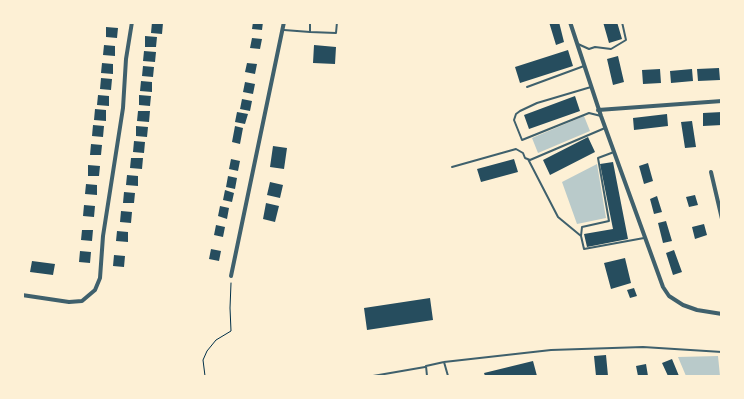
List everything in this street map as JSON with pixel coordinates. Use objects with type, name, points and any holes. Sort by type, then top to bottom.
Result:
[{"type":"street","points":[[22,296],[69,302],[82,301],[95,290],[100,278],[103,236],[123,108],[126,59],[132,22]]},
{"type":"street","points":[[231,276],[284,22]]},
{"type":"street","points":[[570,22],[598,110],[657,275],[669,296],[683,305],[697,310],[722,314]]},
{"type":"street","points":[[598,110],[722,101]]},
{"type":"street","points":[[711,172],[722,219]]},
{"type":"lane","points":[[310,22],[310,32]]},
{"type":"lane","points":[[283,30],[336,33],[337,22]]},
{"type":"lane","points":[[576,43],[589,49],[595,47],[611,48],[626,40],[622,22]]},
{"type":"lane","points":[[527,87],[584,66]]},
{"type":"lane","points":[[591,87],[537,103],[520,111],[516,114],[514,120],[522,140],[589,113],[601,116]]},
{"type":"lane","points":[[528,159],[530,160],[605,128]]},
{"type":"lane","points":[[452,167],[516,149],[528,159],[558,217],[581,236]]},
{"type":"lane","points":[[614,152],[598,158],[610,221],[582,227],[581,236],[584,250],[644,238]]},
{"type":"lane","points":[[373,376],[444,362],[552,350],[643,347],[712,353],[722,352]]},
{"type":"lane","points":[[444,362],[448,376]]},
{"type":"lane","points":[[426,366],[427,376]]},
{"type":"path","points":[[205,376],[203,360],[207,351],[216,340],[231,331],[231,276]]},
{"type":"shaded area","points":[[584,116],[590,131],[538,153],[532,138]]},
{"type":"shaded area","points":[[597,164],[606,218],[577,224],[562,182]]},
{"type":"shaded area","points":[[718,356],[720,376],[686,376],[678,357]]},
{"type":"building","points":[[152,22],[163,23],[162,34],[151,33]]},
{"type":"building","points":[[253,22],[263,22],[262,30],[252,29]]},
{"type":"building","points":[[549,22],[559,22],[564,42],[556,45]]},
{"type":"building","points":[[603,22],[617,22],[622,39],[609,43]]},
{"type":"building","points":[[106,27],[118,28],[117,38],[106,37]]},
{"type":"building","points":[[145,36],[157,37],[156,47],[145,47]]},
{"type":"building","points":[[252,38],[262,39],[260,49],[250,48]]},
{"type":"building","points":[[104,45],[115,46],[115,56],[103,55]]},
{"type":"building","points":[[314,45],[336,47],[335,64],[313,63]]},
{"type":"building","points":[[568,50],[573,66],[520,83],[515,67]]},
{"type":"building","points":[[144,51],[156,52],[155,62],[143,61]]},
{"type":"building","points":[[618,56],[624,82],[613,85],[607,59]]},
{"type":"building","points":[[102,63],[113,64],[113,74],[101,73]]},
{"type":"building","points":[[247,63],[257,64],[255,74],[245,72]]},
{"type":"building","points":[[143,66],[154,67],[153,77],[142,76]]},
{"type":"building","points":[[719,68],[720,80],[698,81],[697,69]]},
{"type":"building","points":[[660,69],[661,83],[643,84],[642,70]]},
{"type":"building","points":[[692,69],[693,81],[671,83],[670,71]]},
{"type":"building","points":[[101,78],[112,79],[111,90],[100,89]]},
{"type":"building","points":[[141,81],[152,82],[152,92],[140,91]]},
{"type":"building","points":[[245,82],[255,84],[253,94],[243,92]]},
{"type":"building","points":[[98,95],[109,96],[109,106],[97,105]]},
{"type":"building","points":[[139,95],[151,96],[150,106],[139,105]]},
{"type":"building","points":[[575,96],[580,111],[529,129],[524,115]]},
{"type":"building","points":[[242,99],[252,101],[250,111],[240,109]]},
{"type":"building","points":[[95,109],[106,110],[106,121],[94,120]]},
{"type":"building","points":[[138,111],[150,111],[149,122],[137,121]]},
{"type":"building","points":[[237,112],[248,114],[245,124],[235,122]]},
{"type":"building","points":[[722,112],[722,125],[703,126],[703,113]]},
{"type":"building","points":[[667,114],[668,126],[634,130],[633,118]]},
{"type":"building","points":[[692,121],[696,147],[685,148],[681,122]]},
{"type":"building","points":[[93,125],[104,126],[103,137],[92,136]]},
{"type":"building","points":[[136,126],[148,127],[147,137],[136,136]]},
{"type":"building","points":[[235,126],[243,128],[240,144],[232,142]]},
{"type":"building","points":[[588,137],[595,152],[550,175],[543,160]]},
{"type":"building","points":[[134,141],[145,142],[144,153],[133,152]]},
{"type":"building","points":[[91,144],[102,145],[101,155],[90,155]]},
{"type":"building","points":[[273,146],[287,148],[284,169],[270,167]]},
{"type":"building","points":[[131,158],[143,158],[142,169],[130,168]]},
{"type":"building","points":[[231,159],[240,161],[238,171],[229,169]]},
{"type":"building","points":[[514,159],[518,172],[481,182],[477,169]]},
{"type":"building","points":[[613,162],[628,239],[587,247],[584,234],[613,229],[600,164]]},
{"type":"building","points":[[648,163],[653,181],[644,184],[639,166]]},
{"type":"building","points":[[88,165],[100,166],[99,176],[88,176]]},
{"type":"building","points":[[127,175],[138,176],[138,186],[126,185]]},
{"type":"building","points":[[228,176],[237,178],[235,189],[226,187]]},
{"type":"building","points":[[270,182],[283,185],[280,198],[267,195]]},
{"type":"building","points":[[86,184],[97,185],[97,195],[85,194]]},
{"type":"building","points":[[225,190],[234,193],[232,202],[223,200]]},
{"type":"building","points":[[124,192],[135,193],[134,203],[123,203]]},
{"type":"building","points":[[695,195],[698,205],[689,207],[686,197]]},
{"type":"building","points":[[657,196],[662,212],[654,214],[650,199]]},
{"type":"building","points":[[266,203],[279,206],[275,222],[263,219]]},
{"type":"building","points":[[84,205],[95,206],[94,217],[83,216]]},
{"type":"building","points":[[220,206],[229,208],[227,219],[218,216]]},
{"type":"building","points":[[121,211],[132,212],[131,223],[120,222]]},
{"type":"building","points":[[666,221],[672,241],[663,243],[658,223]]},
{"type":"building","points":[[704,224],[707,235],[695,239],[692,227]]},
{"type":"building","points":[[216,225],[225,227],[223,237],[214,235]]},
{"type":"building","points":[[82,230],[93,230],[92,241],[81,240]]},
{"type":"building","points":[[117,231],[128,232],[128,242],[116,241]]},
{"type":"building","points":[[211,249],[221,251],[219,261],[209,259]]},
{"type":"building","points":[[674,250],[682,272],[673,275],[666,253]]},
{"type":"building","points":[[80,251],[91,252],[90,263],[79,262]]},
{"type":"building","points":[[114,255],[125,256],[124,267],[113,266]]},
{"type":"building","points":[[625,258],[631,283],[611,289],[604,263]]},
{"type":"building","points":[[32,261],[55,264],[53,275],[30,272]]},
{"type":"building","points":[[634,288],[637,296],[630,298],[627,290]]},
{"type":"building","points":[[430,298],[433,320],[367,330],[364,308]]},
{"type":"building","points":[[606,355],[608,376],[596,376],[594,356]]},
{"type":"building","points":[[672,359],[679,376],[668,376],[662,363]]},
{"type":"building","points":[[533,361],[537,376],[485,376],[484,373]]},
{"type":"building","points":[[646,364],[648,376],[638,376],[636,366]]}]
